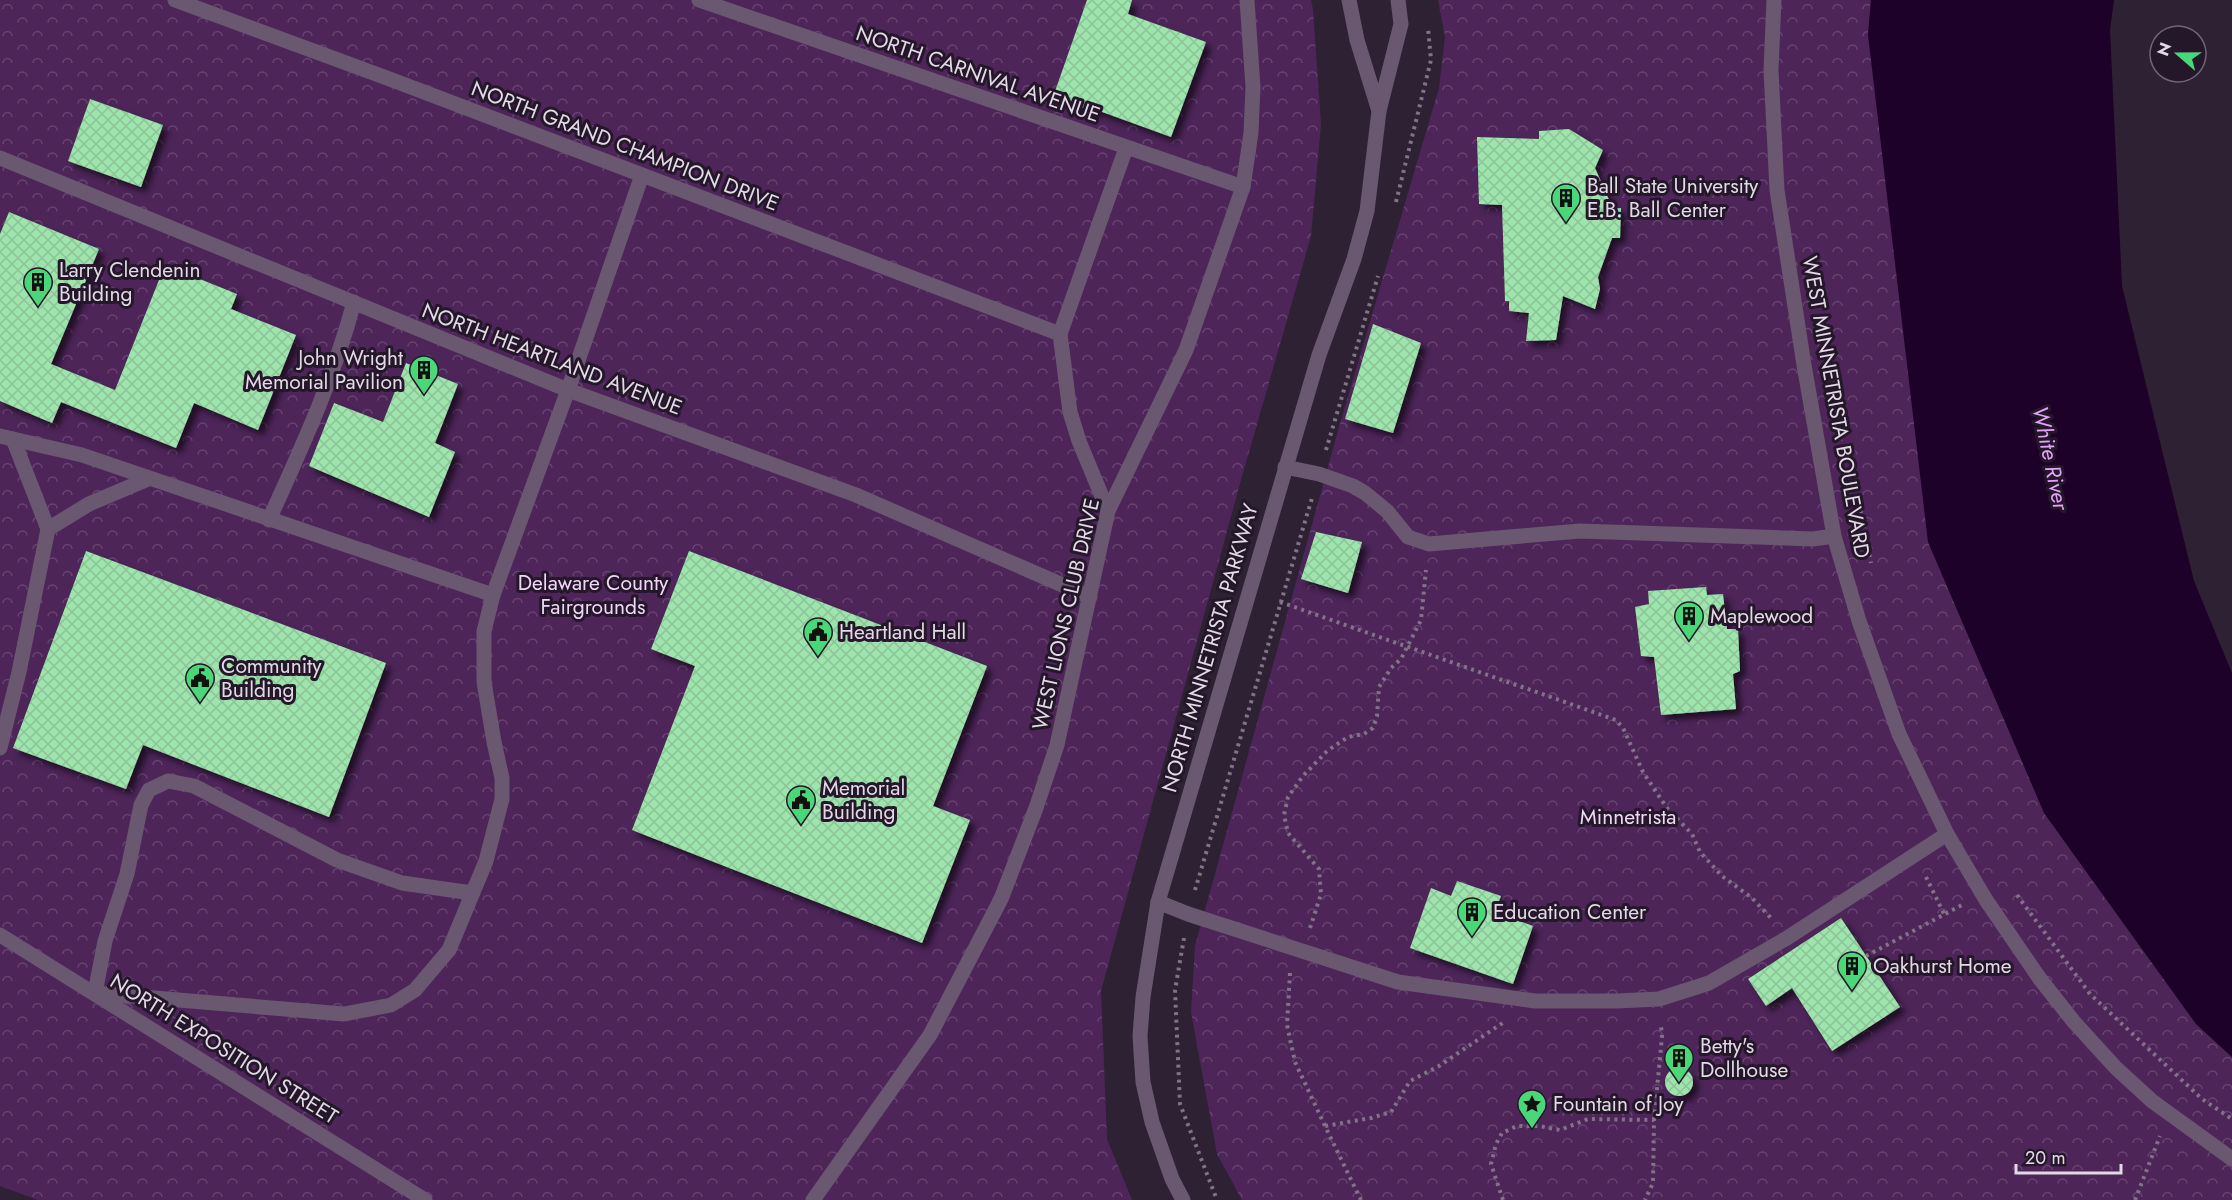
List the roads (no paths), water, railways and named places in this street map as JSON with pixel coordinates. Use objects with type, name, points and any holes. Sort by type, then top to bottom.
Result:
[{"type":"street","name":"NORTH GRAND CHAMPION DRIVE","points":[[175,0],[1060,334]]},
{"type":"street","name":"NORTH CARNIVAL AVENUE","points":[[699,0],[1243,188]]},
{"type":"street","name":"WEST LIONS CLUB DRIVE","points":[[813,1200],[930,1035],[1001,899],[1036,808],[1057,745],[1108,511],[1186,350],[1243,188],[1251,133],[1253,87],[1247,0]]},
{"type":"street","name":"NORTH MINNETRISTA PARKWAY","points":[[1349,0],[1357,40],[1379,111]]},
{"type":"street","name":"NORTH MINNETRISTA PARKWAY","points":[[1183,1200],[1172,1179],[1158,1141],[1143,1082],[1140,1036],[1143,997],[1158,902],[1285,467],[1319,355],[1354,259],[1367,211],[1379,111],[1401,24],[1398,0]]},
{"type":"street","name":"WEST MINNETRISTA BOULEVARD","points":[[1774,0],[1771,70],[1777,190],[1804,365],[1834,536],[1859,621],[1899,734],[1947,834],[1986,900],[2040,979],[2074,1022],[2116,1068],[2152,1101],[2232,1159]]},
{"type":"street","points":[[1108,511],[1079,441],[1070,412],[1060,334],[1126,148]]},
{"type":"street","name":"NORTH HEARTLAND AVENUE","points":[[0,158],[568,390],[856,495],[1090,597]]},
{"type":"street","points":[[472,893],[402,883],[337,861],[194,786],[168,781],[149,790],[141,805],[127,874],[105,941],[95,993],[344,1014],[391,1005],[415,990],[449,950],[486,861],[502,799],[502,778],[484,682],[484,631],[493,595],[568,390],[642,175]]},
{"type":"street","points":[[269,520],[303,444],[345,336],[354,303]]},
{"type":"street","points":[[7,437],[82,455],[493,595]]},
{"type":"street","points":[[0,748],[19,672],[48,529],[7,437]]},
{"type":"street","points":[[1285,467],[1318,474],[1353,486],[1387,511],[1408,537],[1429,544],[1580,531],[1813,539],[1834,536]]},
{"type":"street","points":[[48,529],[88,504],[148,478]]},
{"type":"street","points":[[1158,902],[1188,914],[1398,982],[1535,1001],[1659,999],[1708,983],[1787,938],[1947,834]]},
{"type":"street","name":"NORTH EXPOSITION STREET","points":[[0,935],[425,1200]]},
{"type":"water","name":"White River","points":[[1871,0],[2114,0],[2110,30],[2122,286],[2194,581],[2232,673],[2232,1057],[2196,1024],[2044,813],[1928,542],[1868,35]]},
{"type":"place","name":"Ball State University E.B. Ball Center","points":[[1566,224]]},
{"type":"place","name":"Larry Clendenin Building","points":[[38,308]]},
{"type":"place","name":"John Wright Memorial Pavilion","points":[[424,396]]},
{"type":"place","name":"Maplewood","points":[[1689,642]]},
{"type":"place","name":"Heartland Hall","points":[[818,658]]},
{"type":"place","name":"Community Building","points":[[200,704]]},
{"type":"place","name":"Memorial Building","points":[[801,826]]},
{"type":"place","name":"Education Center","points":[[1472,938]]},
{"type":"place","name":"Oakhurst Home","points":[[1852,992]]},
{"type":"place","name":"Betty's Dollhouse","points":[[1679,1084]]},
{"type":"place","name":"Fountain of Joy","points":[[1532,1130]]},
{"type":"park label","name":"Delaware County Fairgrounds","points":[[593,595]]},
{"type":"park label","name":"Minnetrista","points":[[1628,817]]}]
